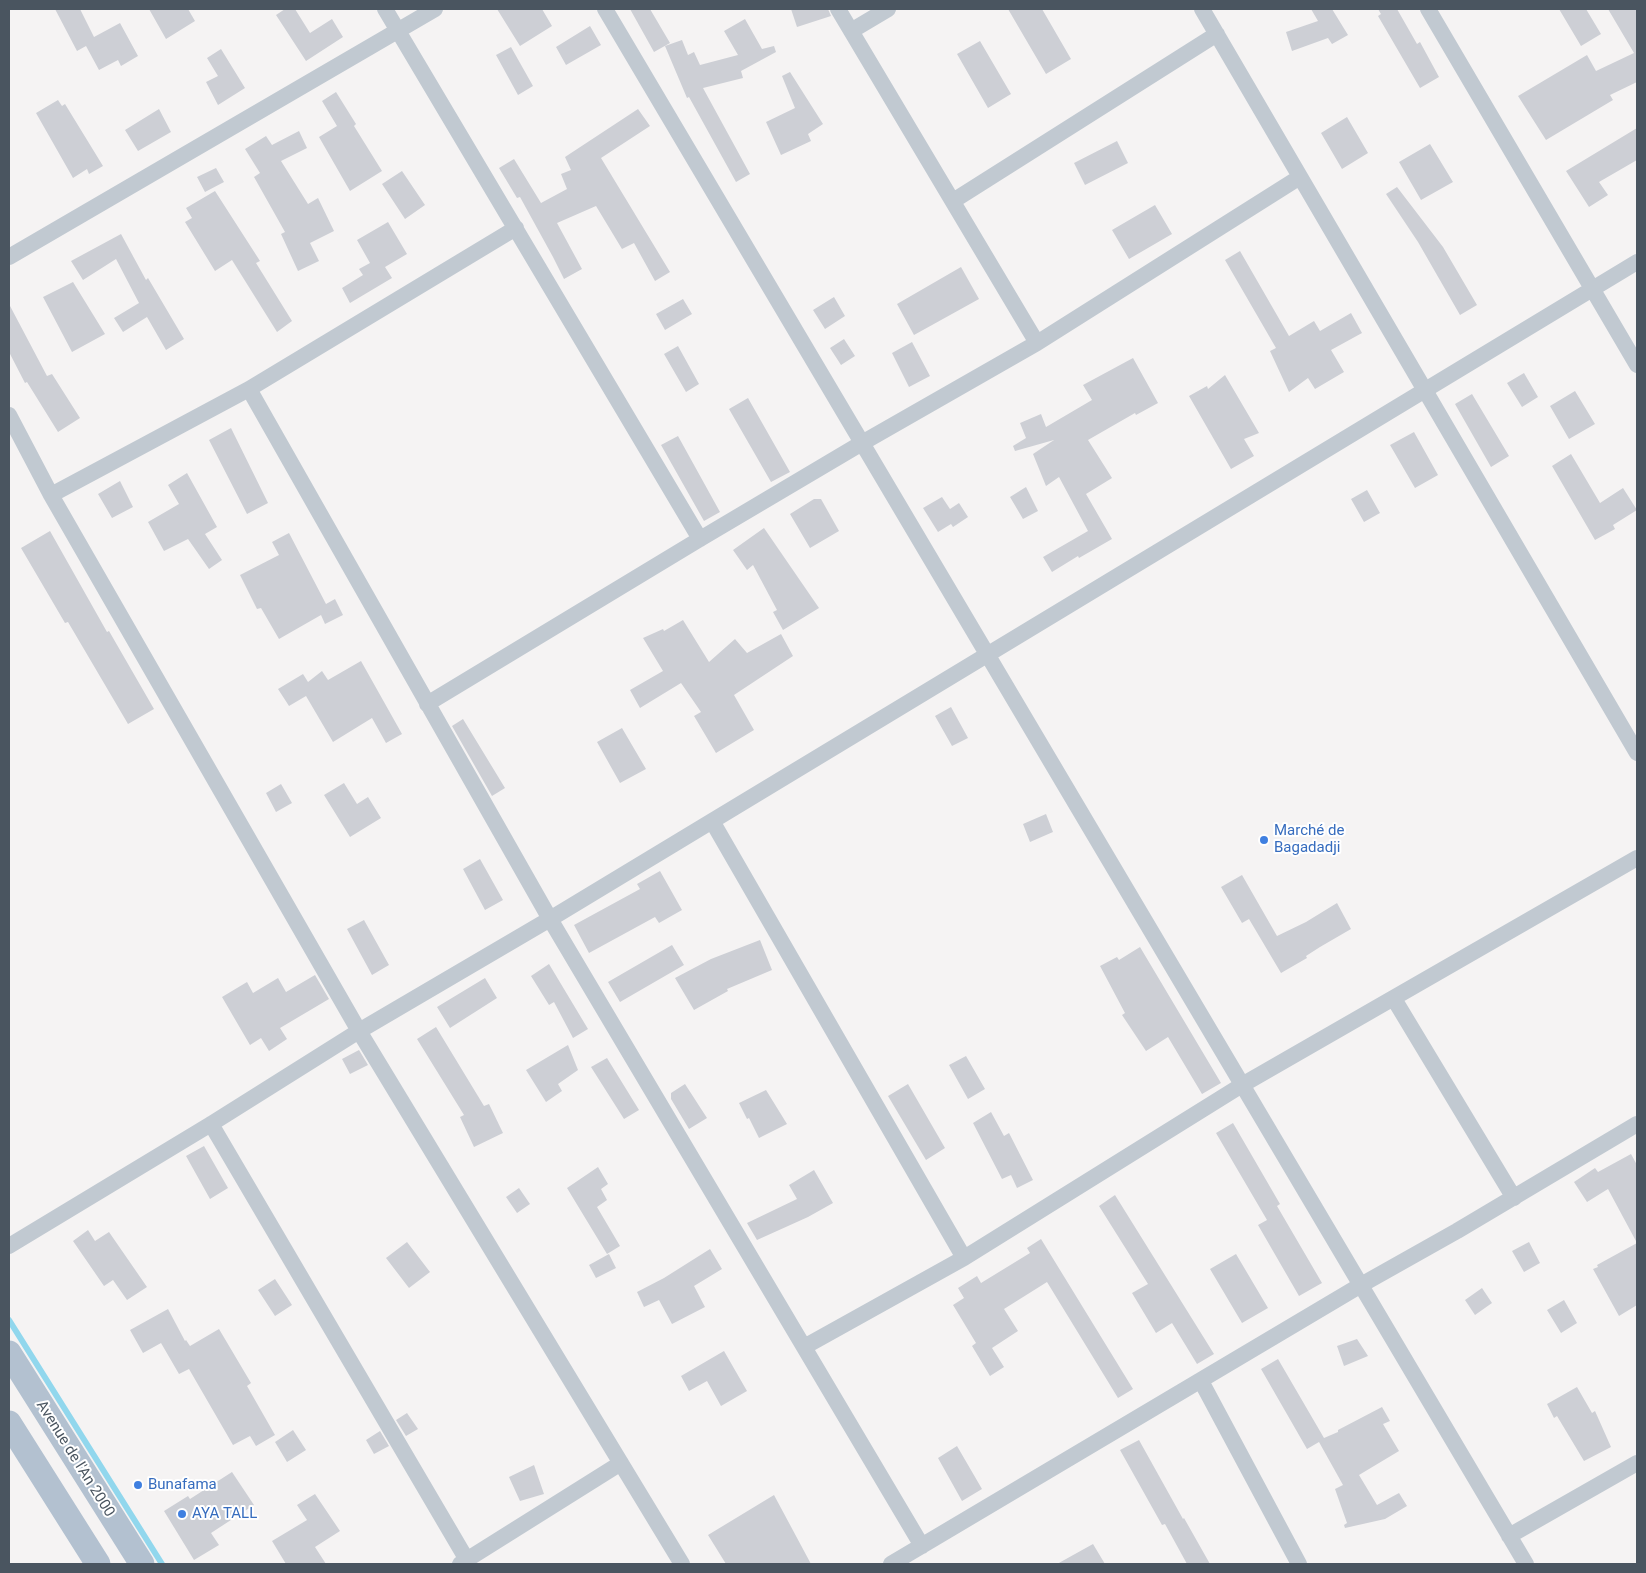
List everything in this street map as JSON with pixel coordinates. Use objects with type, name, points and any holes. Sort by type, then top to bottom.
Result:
[{"type":"main road","name":"Avenue de l'An 2000","points":[[9,1353],[142,1564]]},
{"type":"main road","points":[[9,1423],[98,1564]]},
{"type":"street","points":[[385,9],[700,539]]},
{"type":"street","points":[[9,257],[435,9]]},
{"type":"street","points":[[604,9],[1526,1564]]},
{"type":"street","points":[[838,9],[1037,343]]},
{"type":"street","points":[[851,31],[888,9]]},
{"type":"street","points":[[1202,9],[1637,753]]},
{"type":"street","points":[[1428,9],[1637,365]]},
{"type":"street","points":[[952,201],[1217,34]]},
{"type":"street","points":[[427,704],[862,443],[1037,343],[1300,177]]},
{"type":"street","points":[[51,495],[249,389],[516,228]]},
{"type":"street","points":[[9,1246],[359,1031],[550,919],[1637,262]]},
{"type":"street","points":[[249,389],[550,919],[922,1546]]},
{"type":"street","points":[[9,415],[51,495],[359,1031],[682,1564]]},
{"type":"street","points":[[712,821],[964,1258]]},
{"type":"street","points":[[804,1348],[964,1258],[1242,1085],[1637,858]]},
{"type":"street","points":[[1394,999],[1514,1198]]},
{"type":"street","points":[[210,1124],[464,1562],[621,1463]]},
{"type":"street","points":[[890,1564],[1637,1124]]},
{"type":"street","points":[[1200,1381],[1299,1564]]},
{"type":"street","points":[[1509,1536],[1637,1463]]},
{"type":"building","points":[[55,9],[80,9],[94,37],[120,23],[138,56],[121,66],[118,60],[99,70],[86,46],[77,51]]},
{"type":"building","points":[[149,9],[188,9],[195,21],[166,39]]},
{"type":"building","points":[[285,9],[295,9],[310,33],[332,19],[343,37],[306,61],[276,15]]},
{"type":"building","points":[[497,9],[542,9],[552,26],[520,46]]},
{"type":"building","points":[[630,9],[650,9],[670,43],[654,52]]},
{"type":"building","points":[[791,9],[828,9],[831,16],[797,27]]},
{"type":"building","points":[[1008,9],[1042,9],[1071,59],[1046,74]]},
{"type":"building","points":[[1311,9],[1332,9],[1348,35],[1332,44],[1328,38],[1292,51],[1286,32],[1318,21]]},
{"type":"building","points":[[1378,9],[1397,9],[1417,44],[1420,42],[1439,77],[1420,88],[1378,16],[1381,14]]},
{"type":"building","points":[[1559,9],[1586,9],[1601,34],[1581,46]]},
{"type":"building","points":[[1608,9],[1637,9],[1637,82],[1610,95],[1613,100],[1546,140],[1518,96],[1587,55],[1596,71],[1634,53]]},
{"type":"building","points":[[745,19],[762,49],[774,46],[776,52],[741,71],[743,78],[703,88],[750,174],[736,182],[689,97],[687,98],[665,46],[682,40],[688,55],[694,52],[700,65],[738,55],[724,31]]},
{"type":"building","points":[[590,26],[601,45],[566,65],[556,47]]},
{"type":"building","points":[[980,41],[1011,94],[988,108],[957,54]]},
{"type":"building","points":[[511,47],[533,86],[518,95],[496,55]]},
{"type":"building","points":[[221,49],[245,88],[218,105],[206,82],[218,76],[207,58]]},
{"type":"building","points":[[790,72],[823,124],[808,134],[811,141],[781,155],[766,122],[795,108],[782,76]]},
{"type":"building","points":[[336,92],[356,124],[354,126],[382,171],[350,191],[319,137],[337,126],[322,101]]},
{"type":"building","points":[[58,100],[62,106],[65,104],[103,166],[89,174],[87,169],[73,178],[36,113]]},
{"type":"building","points":[[159,109],[171,132],[138,151],[125,130]]},
{"type":"building","points":[[638,109],[650,126],[601,158],[670,272],[655,281],[634,243],[622,249],[596,206],[557,223],[582,269],[564,279],[520,197],[517,198],[499,168],[514,159],[541,203],[567,189],[561,174],[571,170],[565,157]]},
{"type":"building","points":[[1347,117],[1368,153],[1342,169],[1321,133]]},
{"type":"building","points":[[1637,128],[1637,160],[1599,182],[1608,195],[1589,207],[1566,171]]},
{"type":"building","points":[[299,131],[307,148],[281,161],[308,204],[318,198],[334,231],[310,243],[319,261],[298,271],[281,234],[285,232],[254,177],[260,173],[245,149],[266,136],[272,145]]},
{"type":"building","points":[[1117,141],[1128,163],[1085,185],[1074,163]]},
{"type":"building","points":[[1430,144],[1453,182],[1421,200],[1399,162]]},
{"type":"building","points":[[216,168],[224,182],[205,192],[197,177]]},
{"type":"building","points":[[402,171],[425,205],[405,219],[382,184]]},
{"type":"building","points":[[1397,187],[1443,247],[1477,305],[1460,315],[1418,242],[1386,194]]},
{"type":"building","points":[[215,191],[260,261],[256,263],[292,321],[277,332],[232,260],[215,271],[185,222],[192,218],[186,208]]},
{"type":"building","points":[[1155,205],[1172,234],[1129,259],[1112,230]]},
{"type":"building","points":[[388,222],[407,254],[385,267],[392,278],[350,303],[342,288],[363,275],[359,269],[370,263],[357,240]]},
{"type":"building","points":[[121,234],[146,280],[148,278],[184,339],[166,350],[147,317],[123,332],[114,318],[139,303],[116,259],[83,280],[71,261]]},
{"type":"building","points":[[1240,251],[1289,336],[1314,321],[1320,331],[1351,313],[1362,333],[1331,350],[1344,372],[1315,389],[1308,378],[1289,392],[1270,351],[1276,348],[1225,260]]},
{"type":"building","points":[[961,267],[979,299],[914,335],[897,304]]},
{"type":"building","points":[[73,282],[105,334],[72,352],[43,297]]},
{"type":"building","points":[[834,297],[845,316],[825,329],[813,310]]},
{"type":"building","points":[[683,299],[692,314],[665,330],[656,314]]},
{"type":"building","points":[[9,304],[47,376],[52,374],[80,418],[58,432],[27,382],[25,383],[9,352]]},
{"type":"building","points":[[844,339],[855,356],[841,365],[830,348]]},
{"type":"building","points":[[912,342],[930,376],[909,387],[892,353]]},
{"type":"building","points":[[678,346],[699,384],[686,392],[664,354]]},
{"type":"building","points":[[1133,358],[1158,403],[1136,415],[1135,413],[1088,440],[1112,478],[1086,494],[1112,539],[1052,572],[1043,557],[1088,531],[1059,477],[1046,486],[1033,454],[1054,440],[1015,451],[1013,446],[1026,438],[1020,423],[1041,414],[1046,427],[1092,400],[1083,385]]},
{"type":"building","points":[[1524,373],[1538,397],[1522,407],[1507,383]]},
{"type":"building","points":[[1225,375],[1259,433],[1244,439],[1254,456],[1231,469],[1189,396],[1207,386],[1208,389]]},
{"type":"building","points":[[1575,391],[1595,424],[1569,439],[1550,406]]},
{"type":"building","points":[[1472,394],[1509,456],[1491,467],[1455,404]]},
{"type":"building","points":[[748,398],[790,472],[771,482],[729,409]]},
{"type":"building","points":[[231,428],[268,503],[247,514],[209,440]]},
{"type":"building","points":[[1414,432],[1438,475],[1415,488],[1390,445]]},
{"type":"building","points":[[678,436],[720,512],[704,521],[661,445]]},
{"type":"building","points":[[1571,454],[1600,503],[1623,488],[1637,510],[1613,525],[1615,529],[1595,540],[1552,466]]},
{"type":"building","points":[[187,473],[217,527],[205,534],[222,560],[209,569],[188,539],[164,551],[148,522],[179,504],[168,485]]},
{"type":"building","points":[[120,481],[133,507],[112,518],[98,494]]},
{"type":"building","points":[[1026,487],[1038,511],[1023,519],[1010,497]]},
{"type":"building","points":[[1367,490],[1380,513],[1364,522],[1351,499]]},
{"type":"building","points":[[942,497],[950,509],[959,503],[968,517],[953,527],[951,524],[938,532],[923,508]]},
{"type":"building","points":[[814,499],[821,499],[839,531],[810,548],[790,514]]},
{"type":"building","points":[[764,528],[819,608],[783,630],[773,612],[777,610],[753,565],[747,570],[733,550]]},
{"type":"building","points":[[50,531],[107,632],[109,631],[154,709],[128,724],[68,622],[65,623],[21,548]]},
{"type":"building","points":[[289,533],[326,604],[335,599],[343,615],[325,624],[321,615],[279,639],[261,608],[257,609],[240,575],[279,555],[272,542]]},
{"type":"building","points":[[683,620],[709,662],[735,639],[747,653],[781,634],[793,656],[734,695],[754,730],[716,753],[694,716],[701,712],[681,683],[640,708],[630,690],[663,671],[643,638],[663,629],[664,631]]},
{"type":"building","points":[[361,661],[402,734],[386,743],[372,718],[333,742],[306,696],[289,706],[278,689],[303,674],[308,682],[322,671],[328,680]]},
{"type":"building","points":[[951,707],[968,738],[952,746],[935,716]]},
{"type":"building","points":[[463,719],[505,788],[492,796],[452,726]]},
{"type":"building","points":[[622,728],[646,769],[620,783],[597,742]]},
{"type":"building","points":[[344,783],[357,804],[368,797],[381,818],[350,837],[324,795]]},
{"type":"building","points":[[281,784],[292,803],[276,812],[266,793]]},
{"type":"building","points":[[1046,814],[1053,832],[1030,842],[1023,824]]},
{"type":"building","points":[[480,859],[503,900],[485,910],[463,869]]},
{"type":"building","points":[[660,871],[682,910],[659,923],[655,917],[589,953],[574,925],[640,889],[637,884]]},
{"type":"building","points":[[1242,875],[1277,936],[1306,922],[1337,903],[1351,929],[1281,973],[1249,919],[1242,923],[1221,887]]},
{"type":"building","points":[[364,920],[389,965],[372,975],[347,929]]},
{"type":"building","points":[[760,940],[772,970],[727,989],[728,991],[694,1010],[675,978],[711,959]]},
{"type":"building","points":[[672,945],[684,965],[620,1002],[608,982]]},
{"type":"building","points":[[1140,947],[1221,1083],[1202,1094],[1168,1037],[1146,1051],[1122,1015],[1125,1013],[1100,966],[1117,957],[1119,960]]},
{"type":"building","points":[[549,964],[588,1029],[573,1038],[554,1002],[549,1005],[531,976]]},
{"type":"building","points":[[315,975],[329,999],[280,1028],[287,1039],[269,1051],[261,1038],[250,1045],[222,997],[247,982],[253,993],[278,978],[286,992]]},
{"type":"building","points":[[485,978],[497,998],[450,1028],[437,1007]]},
{"type":"building","points":[[436,1027],[484,1106],[489,1104],[503,1133],[474,1147],[460,1117],[464,1115],[417,1039]]},
{"type":"building","points":[[568,1045],[578,1070],[558,1084],[562,1091],[546,1102],[526,1070]]},
{"type":"building","points":[[359,1050],[368,1065],[350,1074],[342,1059]]},
{"type":"building","points":[[966,1056],[985,1089],[968,1099],[949,1065]]},
{"type":"building","points":[[607,1058],[639,1110],[624,1119],[591,1067]]},
{"type":"building","points":[[685,1084],[707,1118],[689,1129],[671,1099],[671,1093]]},
{"type":"building","points":[[908,1084],[945,1148],[926,1160],[888,1096]]},
{"type":"building","points":[[766,1090],[787,1124],[759,1138],[739,1103]]},
{"type":"building","points":[[991,1112],[1004,1136],[1009,1133],[1033,1180],[1017,1188],[1011,1175],[1002,1179],[973,1123]]},
{"type":"building","points":[[1233,1123],[1280,1204],[1277,1206],[1322,1283],[1299,1296],[1258,1225],[1267,1220],[1216,1133]]},
{"type":"building","points":[[204,1146],[228,1188],[210,1199],[186,1156]]},
{"type":"building","points":[[1631,1154],[1637,1165],[1637,1243],[1608,1189],[1587,1202],[1574,1182],[1595,1168],[1598,1172]]},
{"type":"building","points":[[598,1167],[608,1184],[601,1189],[607,1200],[597,1207],[620,1246],[607,1254],[567,1188]]},
{"type":"building","points":[[814,1170],[833,1203],[808,1217],[757,1240],[747,1223],[797,1199],[789,1185]]},
{"type":"building","points":[[519,1188],[530,1204],[517,1213],[506,1197]]},
{"type":"building","points":[[1115,1195],[1214,1354],[1197,1364],[1172,1323],[1156,1333],[1132,1293],[1148,1284],[1099,1206]]},
{"type":"building","points":[[88,1230],[95,1241],[109,1232],[147,1287],[127,1300],[113,1280],[104,1286],[73,1241]]},
{"type":"building","points":[[1041,1239],[1133,1389],[1118,1398],[1047,1282],[1004,1309],[1018,1331],[992,1348],[1004,1367],[990,1376],[972,1346],[976,1343],[953,1305],[964,1298],[958,1288],[977,1276],[981,1283],[1030,1253],[1027,1248]]},
{"type":"building","points":[[407,1242],[430,1272],[409,1288],[386,1258]]},
{"type":"building","points":[[1529,1242],[1540,1263],[1524,1272],[1512,1251]]},
{"type":"building","points":[[1637,1243],[1637,1305],[1619,1316],[1593,1269]]},
{"type":"building","points":[[710,1249],[722,1269],[694,1286],[705,1307],[672,1324],[659,1300],[644,1307],[637,1292],[664,1278]]},
{"type":"building","points":[[609,1254],[616,1268],[596,1278],[589,1265]]},
{"type":"building","points":[[1236,1254],[1268,1308],[1242,1323],[1210,1269]]},
{"type":"building","points":[[275,1279],[292,1305],[275,1316],[258,1290]]},
{"type":"building","points":[[1482,1288],[1492,1303],[1475,1315],[1465,1300]]},
{"type":"building","points":[[1564,1300],[1577,1323],[1561,1333],[1547,1310]]},
{"type":"building","points":[[168,1309],[185,1341],[190,1346],[219,1329],[251,1383],[247,1386],[275,1435],[256,1446],[250,1436],[233,1445],[189,1369],[179,1374],[161,1343],[143,1353],[130,1330]]},
{"type":"building","points":[[1357,1339],[1368,1356],[1344,1366],[1337,1346]]},
{"type":"building","points":[[724,1351],[747,1391],[721,1406],[707,1381],[689,1391],[681,1376]]},
{"type":"building","points":[[1278,1359],[1324,1438],[1382,1407],[1390,1421],[1383,1424],[1399,1451],[1359,1475],[1377,1505],[1399,1493],[1407,1506],[1385,1519],[1345,1528],[1344,1525],[1347,1523],[1335,1489],[1343,1485],[1319,1442],[1307,1449],[1261,1369]]},
{"type":"building","points":[[1577,1387],[1592,1413],[1595,1411],[1611,1447],[1584,1461],[1557,1416],[1554,1418],[1547,1404]]},
{"type":"building","points":[[407,1413],[418,1429],[406,1436],[396,1420]]},
{"type":"building","points":[[293,1430],[306,1450],[287,1462],[275,1442]]},
{"type":"building","points":[[380,1431],[389,1446],[374,1454],[366,1440]]},
{"type":"building","points":[[1139,1440],[1210,1564],[1187,1564],[1165,1524],[1162,1525],[1120,1450]]},
{"type":"building","points":[[957,1446],[982,1489],[962,1501],[938,1458]]},
{"type":"building","points":[[534,1465],[544,1494],[520,1501],[509,1477]]},
{"type":"building","points":[[232,1472],[254,1505],[211,1533],[219,1545],[194,1560],[164,1511],[188,1496],[190,1499]]},
{"type":"building","points":[[315,1494],[340,1531],[315,1547],[326,1564],[286,1564],[272,1541],[307,1520],[297,1505]]},
{"type":"building","points":[[774,1495],[811,1564],[726,1564],[708,1535]]},
{"type":"building","points":[[1093,1544],[1105,1564],[1057,1564]]},
{"type":"waterway","points":[[9,1320],[162,1564]]},
{"type":"place","name":"Marché de Bagadadji","points":[[1264,840]]},
{"type":"place","name":"Bunafama","points":[[138,1485]]},
{"type":"place","name":"AYA TALL","points":[[182,1514]]}]
